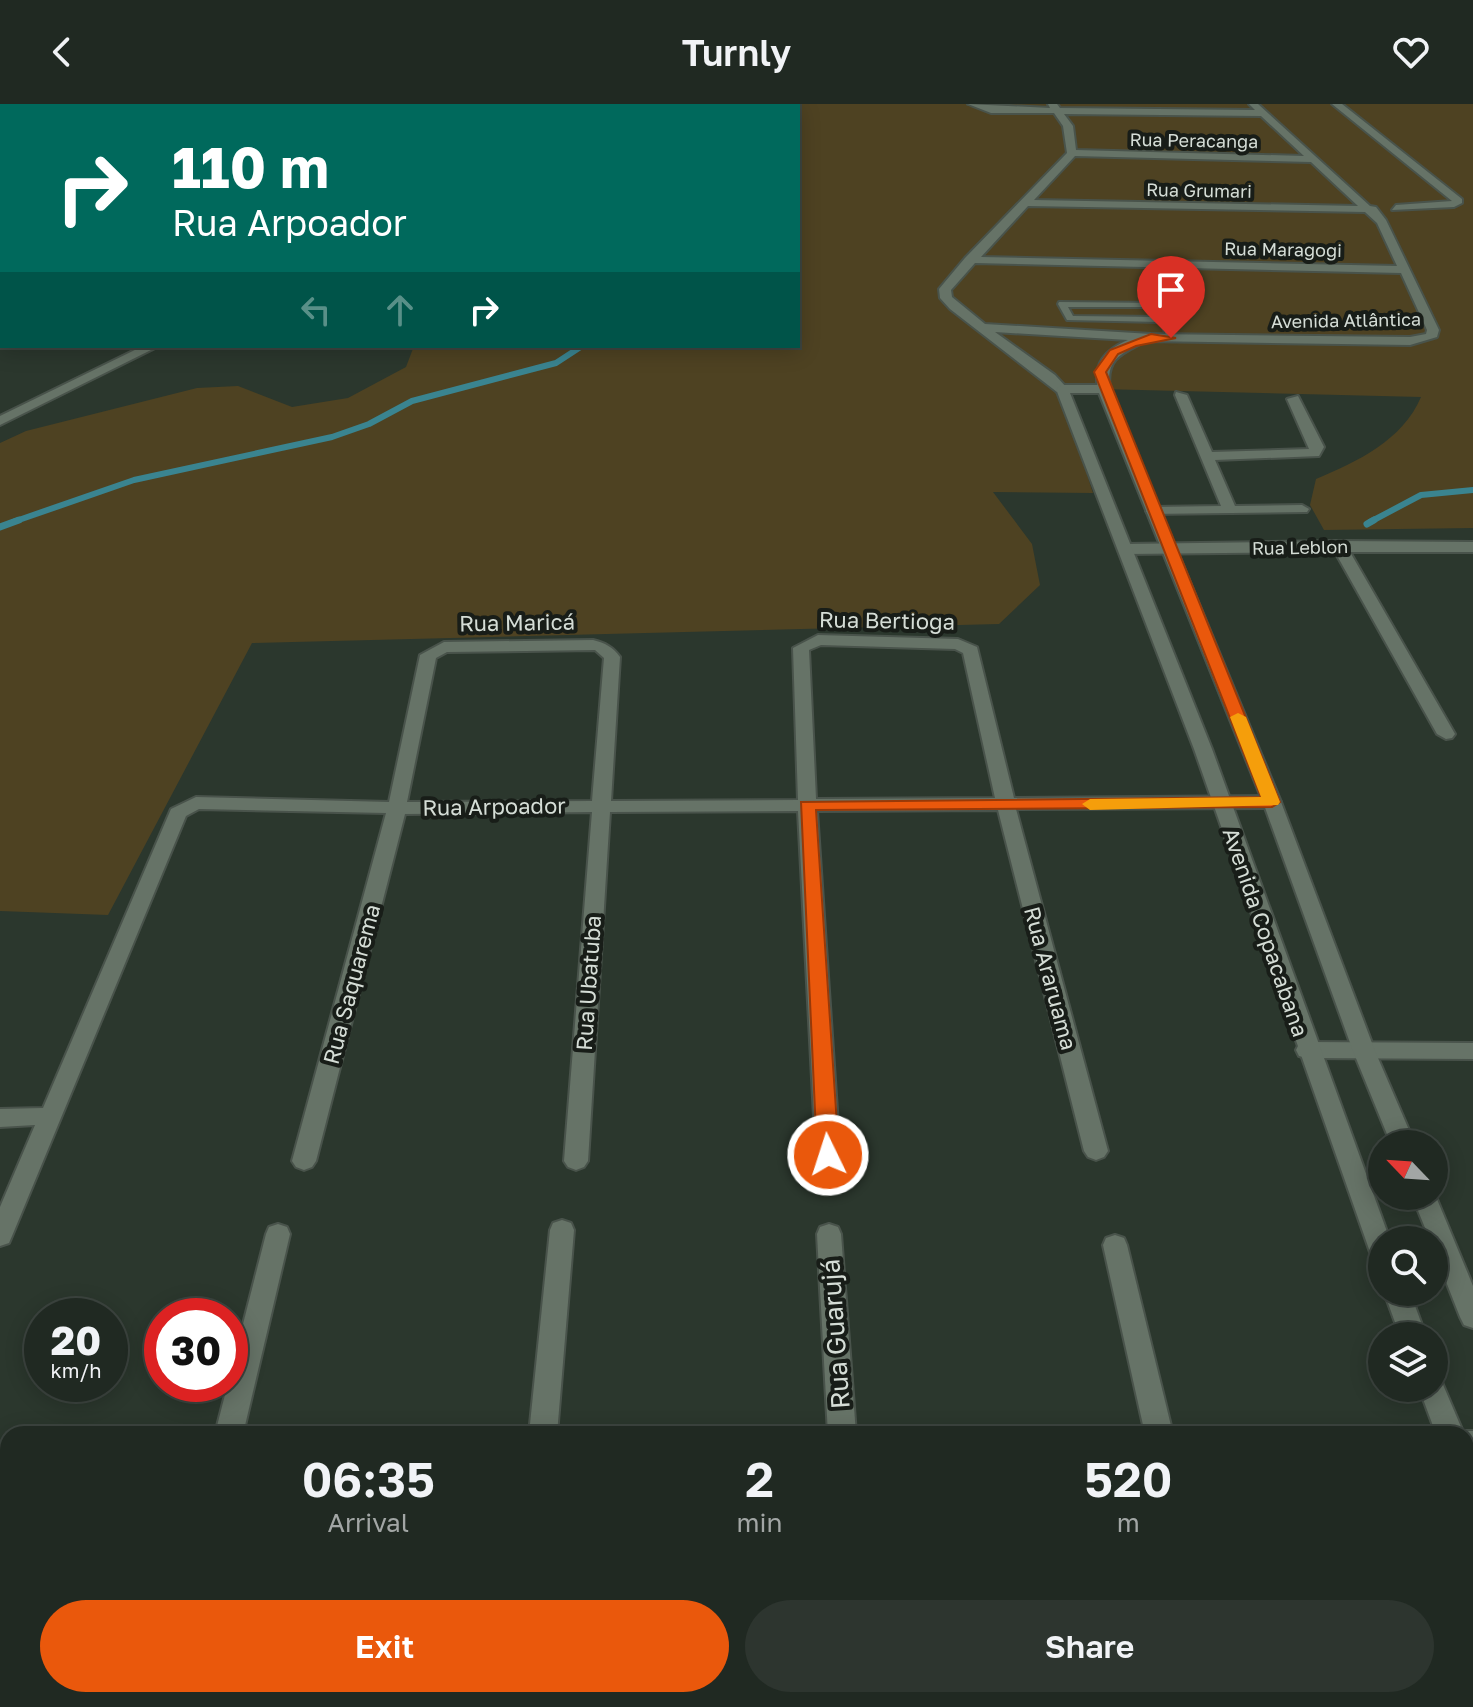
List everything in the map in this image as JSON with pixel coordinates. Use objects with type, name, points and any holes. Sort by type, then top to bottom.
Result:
[{"type":"street","points":[[972,104],[991,110],[1056,107],[1257,108]]},
{"type":"street","points":[[1336,104],[1458,201],[1454,204],[1396,208]]},
{"type":"street","points":[[1056,107],[1068,126],[1072,153],[950,280],[945,289],[946,298],[1062,389],[1104,389],[1272,802],[1364,1051],[1397,1130]]},
{"type":"street","name":"Avenida Atlântica","points":[[980,327],[1151,338],[1426,339],[1433,330],[1382,222],[1372,209],[1257,108]]},
{"type":"street","name":"Rua Peracanga","points":[[1072,153],[1314,159]]},
{"type":"street","name":"Rua Grumari","points":[[1025,203],[1372,209]]},
{"type":"street","name":"Rua Maragogi","points":[[969,260],[1404,270]]},
{"type":"street","name":"Avenida Atlântica","points":[[1104,389],[1100,372],[1103,363],[1114,352],[1151,338]]},
{"type":"street","points":[[0,421],[149,348]]},
{"type":"street","name":"Avenida Copacabana","points":[[1062,389],[1127,549],[1223,803],[1307,1050],[1372,1226]]},
{"type":"street","points":[[1181,395],[1230,511]]},
{"type":"street","points":[[1206,456],[1314,453],[1317,447],[1293,399]]},
{"type":"street","points":[[1153,511],[1302,509]]},
{"type":"street","points":[[1339,546],[1446,734]]},
{"type":"street","name":"Rua Leblon","points":[[1127,549],[1473,547]]},
{"type":"street","name":"Rua Bertioga","points":[[807,805],[801,648],[818,640],[958,644],[969,647],[1006,805]]},
{"type":"street","name":"Rua Maricá","points":[[397,808],[428,655],[434,650],[593,645],[601,647],[612,657],[601,805]]},
{"type":"street","name":"Rua Arpoador","points":[[0,1236],[178,813],[196,803],[397,808],[1272,802]]},
{"type":"street","name":"Rua Ubatuba","points":[[576,1161],[601,805]]},
{"type":"street","points":[[807,805],[828,1155]]},
{"type":"street","name":"Rua Araruama","points":[[1006,805],[1096,1151]]},
{"type":"street","name":"Rua Saquarema","points":[[304,1161],[397,808]]},
{"type":"street","points":[[1307,1050],[1473,1051]]},
{"type":"street","points":[[0,1118],[50,1116]]},
{"type":"street","points":[[1430,1210],[1473,1317]]},
{"type":"street","points":[[544,1426],[562,1230]]},
{"type":"street","points":[[231,1426],[278,1234]]},
{"type":"street","name":"Rua Guarujá","points":[[829,1234],[841,1426]]},
{"type":"street","points":[[1115,1245],[1157,1426]]},
{"type":"street","points":[[1437,1402],[1447,1426]]},
{"type":"lane","points":[[1164,320],[1070,318],[1062,304],[1157,305],[1164,320],[1171,338]]},
{"type":"shaded area","points":[[800,104],[1473,104],[1473,528],[1324,530],[1310,505],[1316,479],[1377,448],[1403,426],[1421,397],[1059,388],[1093,493],[993,492],[1032,544],[1040,585],[999,624],[252,643],[108,915],[0,911],[0,443],[26,431],[197,388],[238,386],[292,407],[348,398],[406,367],[413,348],[800,348]]},
{"type":"waterway","points":[[13,522],[134,480],[332,437],[369,424],[412,401],[556,363],[579,348]]},
{"type":"waterway","points":[[1370,522],[1421,495],[1473,490]]},
{"type":"waterway","points":[[0,527],[19,520]]},
{"type":"waterway","points":[[1367,524],[1374,520]]},
{"type":"slow traffic","points":[[1090,804],[1272,802],[1238,717]]},
{"type":"route","points":[[828,1155],[807,805],[1272,802],[1104,389],[1100,372],[1103,363],[1114,352],[1132,343],[1151,338],[1171,338]]}]
